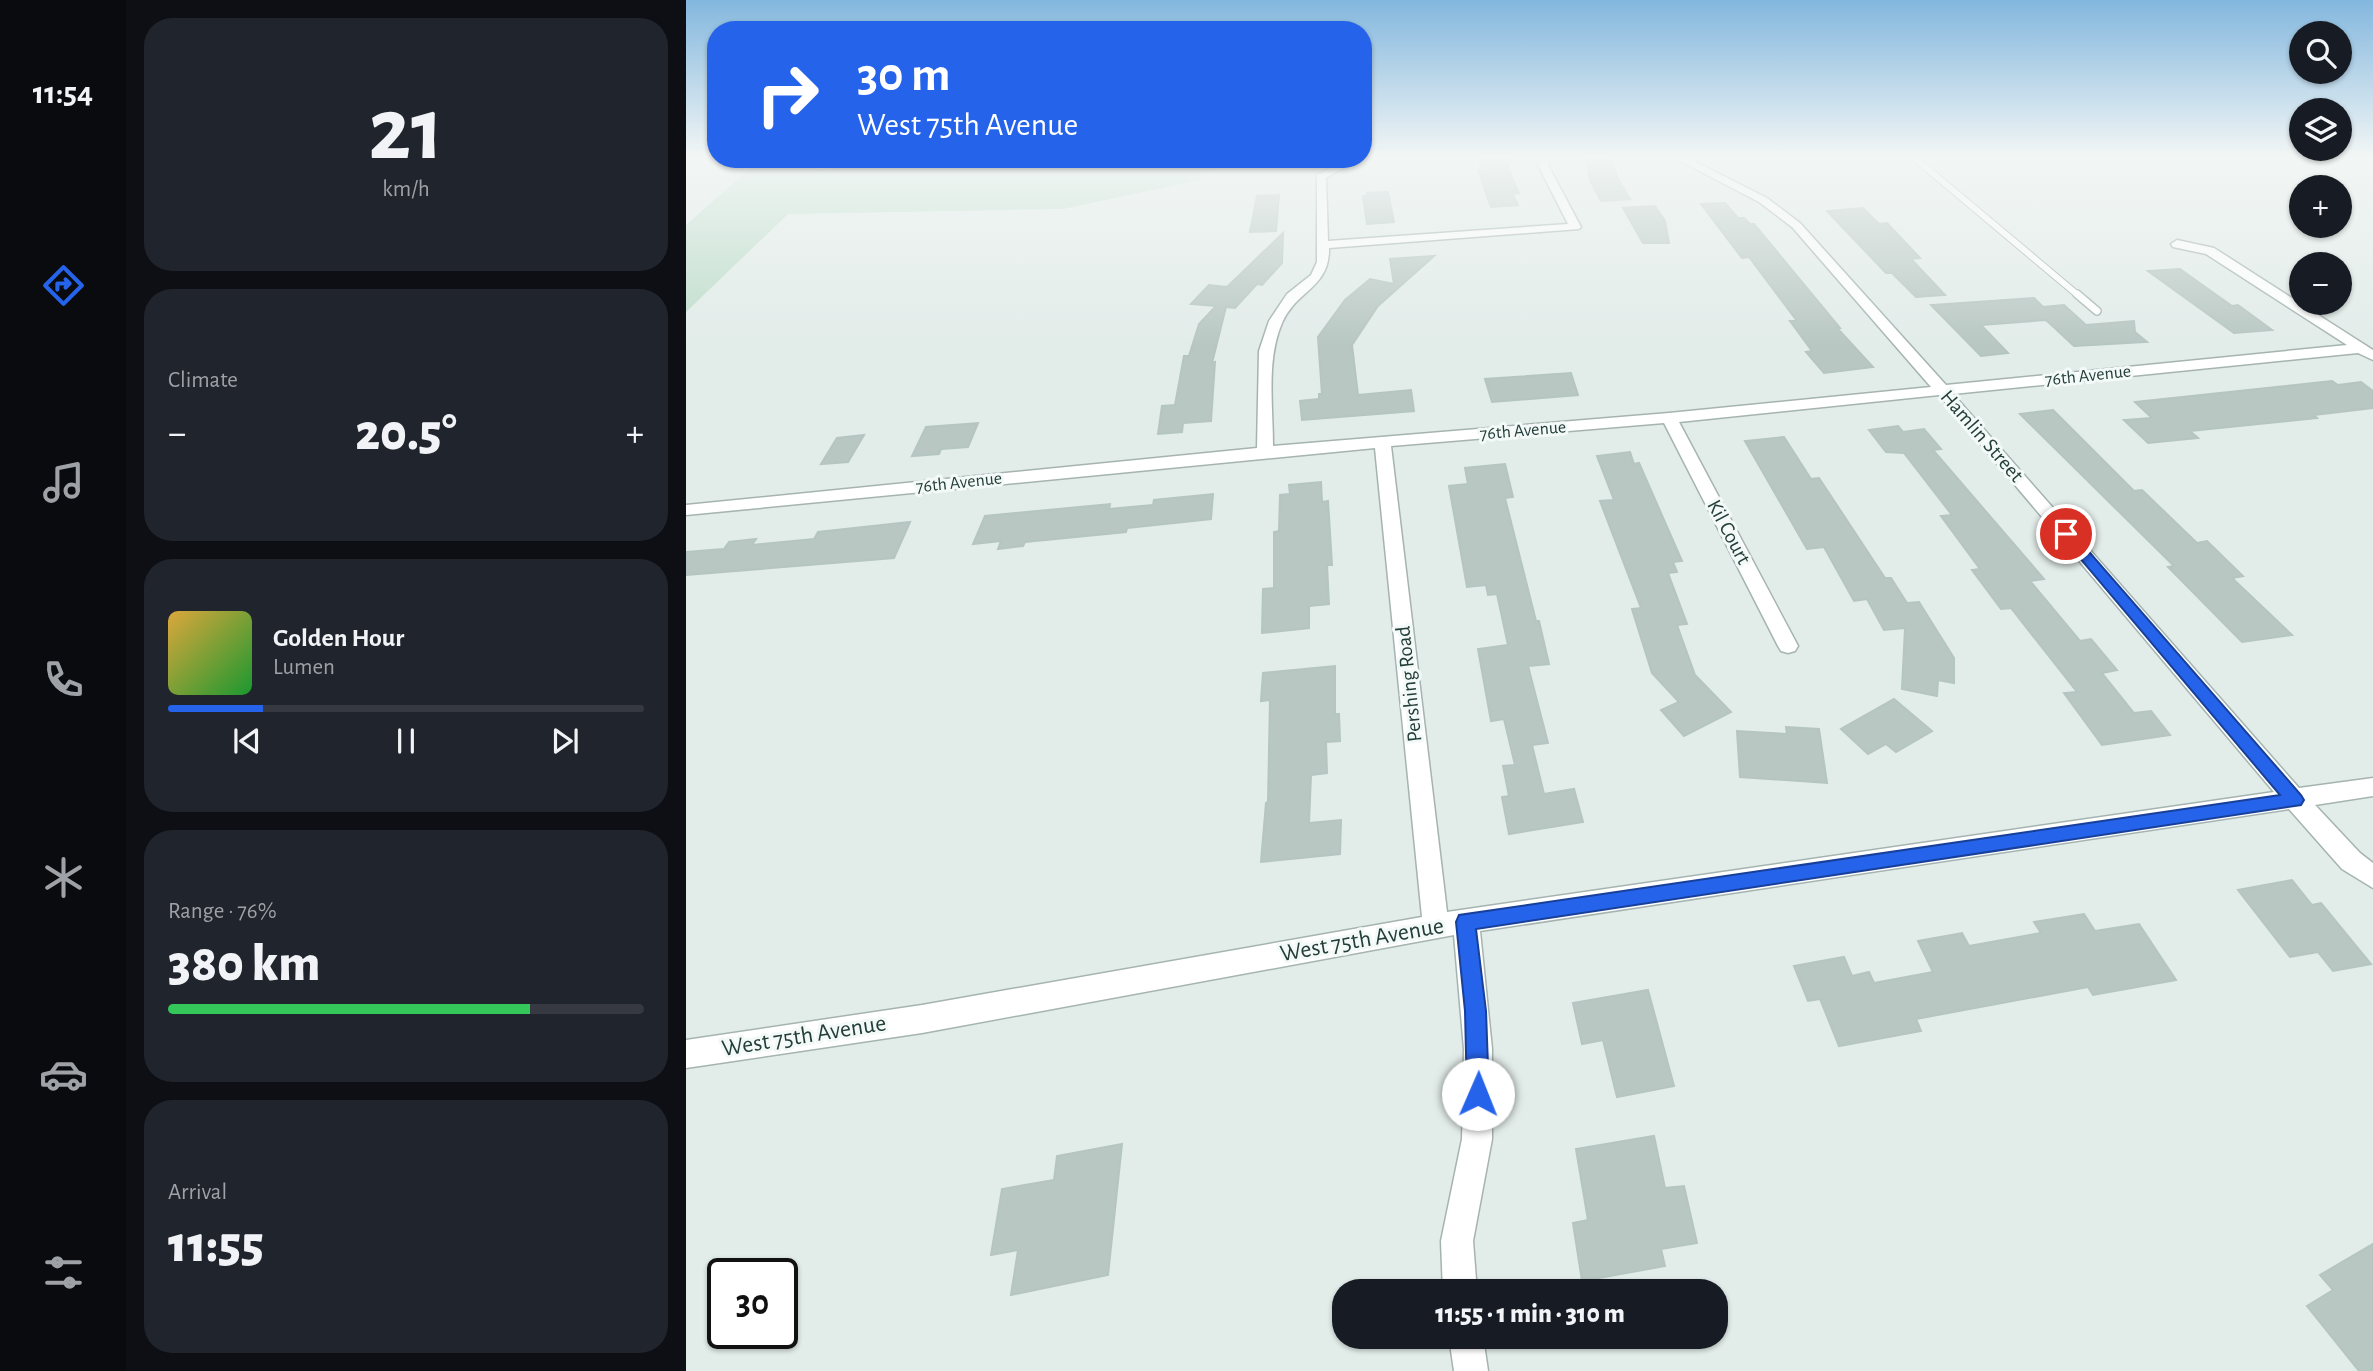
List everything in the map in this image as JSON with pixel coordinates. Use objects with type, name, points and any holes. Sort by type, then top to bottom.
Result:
[{"type":"street","points":[[1265,452],[1266,351],[1276,321],[1292,297],[1317,277],[1323,262],[1322,219]]},
{"type":"street","points":[[1322,245],[1575,227],[1571,219]]},
{"type":"street","name":"Hamlin Street","points":[[1788,219],[1943,391],[2295,800],[2351,861],[2373,877]]},
{"type":"street","points":[[2177,244],[2210,251],[2367,352]]},
{"type":"street","name":"76th Avenue","points":[[686,510],[1265,452],[1669,418],[2367,352]]},
{"type":"street","name":"Kil Court","points":[[1669,418],[1788,646]]},
{"type":"street","name":"Pershing Road","points":[[1382,443],[1436,926]]},
{"type":"street","name":"West 75th Avenue","points":[[686,1054],[922,1019],[1436,926],[2373,787]]},
{"type":"street","points":[[1459,1279],[1457,1241],[1477,1139],[1478,1049],[1466,922]]},
{"type":"street","points":[[1468,1349],[1471,1371]]},
{"type":"lane","points":[[1988,219],[2097,310]]},
{"type":"green space","points":[[693,219],[783,219],[686,312],[686,225]]},
{"type":"building","points":[[1253,219],[1277,219],[1276,231],[1250,232]]},
{"type":"building","points":[[1366,219],[1393,219],[1394,222],[1367,224]]},
{"type":"building","points":[[1629,219],[1664,219],[1669,243],[1643,243]]},
{"type":"building","points":[[1712,219],[1745,219],[1754,224],[1840,328],[1837,328],[1873,367],[1824,373],[1806,352],[1812,351],[1790,321],[1797,321],[1749,257],[1742,258]]},
{"type":"building","points":[[1835,219],[1874,219],[1879,224],[1887,223],[1920,258],[1911,259],[1945,295],[1916,297],[1892,273],[1886,273]]},
{"type":"building","points":[[1283,233],[1282,263],[1262,285],[1257,284],[1235,308],[1226,307],[1212,363],[1215,362],[1211,421],[1183,423],[1182,432],[1158,434],[1162,406],[1175,405],[1184,356],[1189,356],[1199,324],[1216,306],[1191,304],[1209,285],[1227,287]]},
{"type":"building","points":[[1434,256],[1378,306],[1352,345],[1358,395],[1411,390],[1414,411],[1302,420],[1300,401],[1319,399],[1319,394],[1322,394],[1318,337],[1345,300],[1370,279],[1394,284],[1390,259]]},
{"type":"building","points":[[2180,269],[2232,306],[2238,305],[2272,330],[2234,333],[2148,271]]},
{"type":"building","points":[[2034,298],[2043,307],[2064,305],[2086,325],[2134,321],[2135,332],[2147,342],[2074,346],[2046,320],[1981,325],[2008,353],[1981,356],[1931,305]]},
{"type":"building","points":[[1571,373],[1578,395],[1492,402],[1485,379]]},
{"type":"building","points":[[2332,381],[2338,385],[2361,382],[2373,391],[2373,408],[2314,415],[2317,418],[2190,431],[2198,438],[2148,443],[2124,420],[2152,418],[2135,402]]},
{"type":"building","points":[[2053,410],[2134,491],[2142,490],[2197,543],[2207,541],[2243,576],[2232,578],[2292,635],[2242,642],[2168,567],[2174,566],[2020,414]]},
{"type":"building","points":[[978,423],[968,447],[941,449],[939,454],[912,456],[926,427]]},
{"type":"building","points":[[1898,426],[1903,432],[1924,429],[1941,449],[1933,450],[2044,579],[2030,581],[2080,641],[2091,639],[2117,670],[2102,673],[2134,713],[2151,711],[2170,735],[2102,745],[2064,693],[2077,692],[2011,608],[2001,609],[1972,570],[1980,569],[1941,516],[1952,515],[1904,453],[1886,452],[1869,430]]},
{"type":"building","points":[[864,435],[848,462],[821,464],[837,438]]},
{"type":"building","points":[[1784,437],[1811,479],[1819,478],[1885,578],[1891,578],[1907,603],[1919,602],[1954,658],[1954,683],[1938,680],[1937,696],[1902,689],[1905,628],[1884,630],[1867,599],[1854,601],[1824,547],[1807,549],[1745,441]]},
{"type":"building","points":[[1630,452],[1634,464],[1639,463],[1682,561],[1673,562],[1677,572],[1668,573],[1687,624],[1677,625],[1695,675],[1731,712],[1684,736],[1661,710],[1679,702],[1652,673],[1632,609],[1641,608],[1600,501],[1614,500],[1597,456]]},
{"type":"building","points":[[1505,464],[1513,497],[1505,498],[1549,664],[1528,666],[1548,743],[1532,745],[1544,794],[1574,789],[1583,822],[1509,834],[1502,797],[1509,796],[1503,766],[1515,765],[1504,719],[1491,721],[1478,649],[1508,645],[1497,594],[1488,595],[1486,585],[1467,587],[1449,486],[1468,484],[1465,468]]},
{"type":"building","points":[[1321,482],[1322,502],[1328,501],[1332,565],[1327,565],[1329,604],[1309,606],[1309,628],[1262,633],[1263,589],[1274,588],[1274,532],[1279,531],[1280,495],[1290,494],[1289,485]]},
{"type":"building","points":[[1213,494],[1211,519],[1127,528],[1126,532],[1025,542],[1023,546],[998,549],[1001,541],[973,544],[985,516],[1110,504],[1109,509],[1153,505],[1154,500]]},
{"type":"building","points":[[910,522],[894,558],[686,575],[686,552],[724,549],[729,542],[756,539],[752,545],[814,539],[818,532]]},
{"type":"building","points":[[1335,666],[1335,714],[1339,714],[1340,741],[1326,742],[1327,773],[1311,775],[1309,823],[1341,820],[1340,854],[1261,862],[1268,802],[1270,700],[1261,701],[1263,673]]},
{"type":"building","points":[[1894,699],[1932,731],[1896,752],[1886,744],[1868,754],[1841,729]]},
{"type":"building","points":[[1786,727],[1819,729],[1827,783],[1740,777],[1737,731],[1787,734]]},
{"type":"building","points":[[2292,880],[2312,905],[2321,903],[2371,964],[2333,971],[2318,952],[2290,957],[2238,890]]},
{"type":"building","points":[[2084,914],[2095,931],[2139,924],[2176,980],[2093,995],[2088,987],[1916,1019],[1921,1031],[1839,1046],[1820,999],[1808,1001],[1794,966],[1844,957],[1852,976],[1869,972],[1874,983],[1933,972],[1918,941],[1962,933],[1969,946],[2041,933],[2034,922]]},
{"type":"building","points":[[1648,990],[1674,1086],[1617,1097],[1603,1040],[1582,1044],[1573,1003]]},
{"type":"building","points":[[1654,1136],[1665,1188],[1684,1186],[1697,1243],[1661,1249],[1665,1266],[1582,1279],[1573,1223],[1588,1220],[1576,1149]]},
{"type":"building","points":[[1122,1144],[1108,1275],[1011,1295],[1018,1250],[991,1255],[1002,1189],[1054,1180],[1057,1156]]},
{"type":"building","points":[[2373,1244],[2373,1371],[2359,1371],[2307,1306],[2333,1290],[2320,1275]]},
{"type":"route","points":[[1478,1094],[1476,1011],[1466,922],[2295,800],[2066,534]]}]
